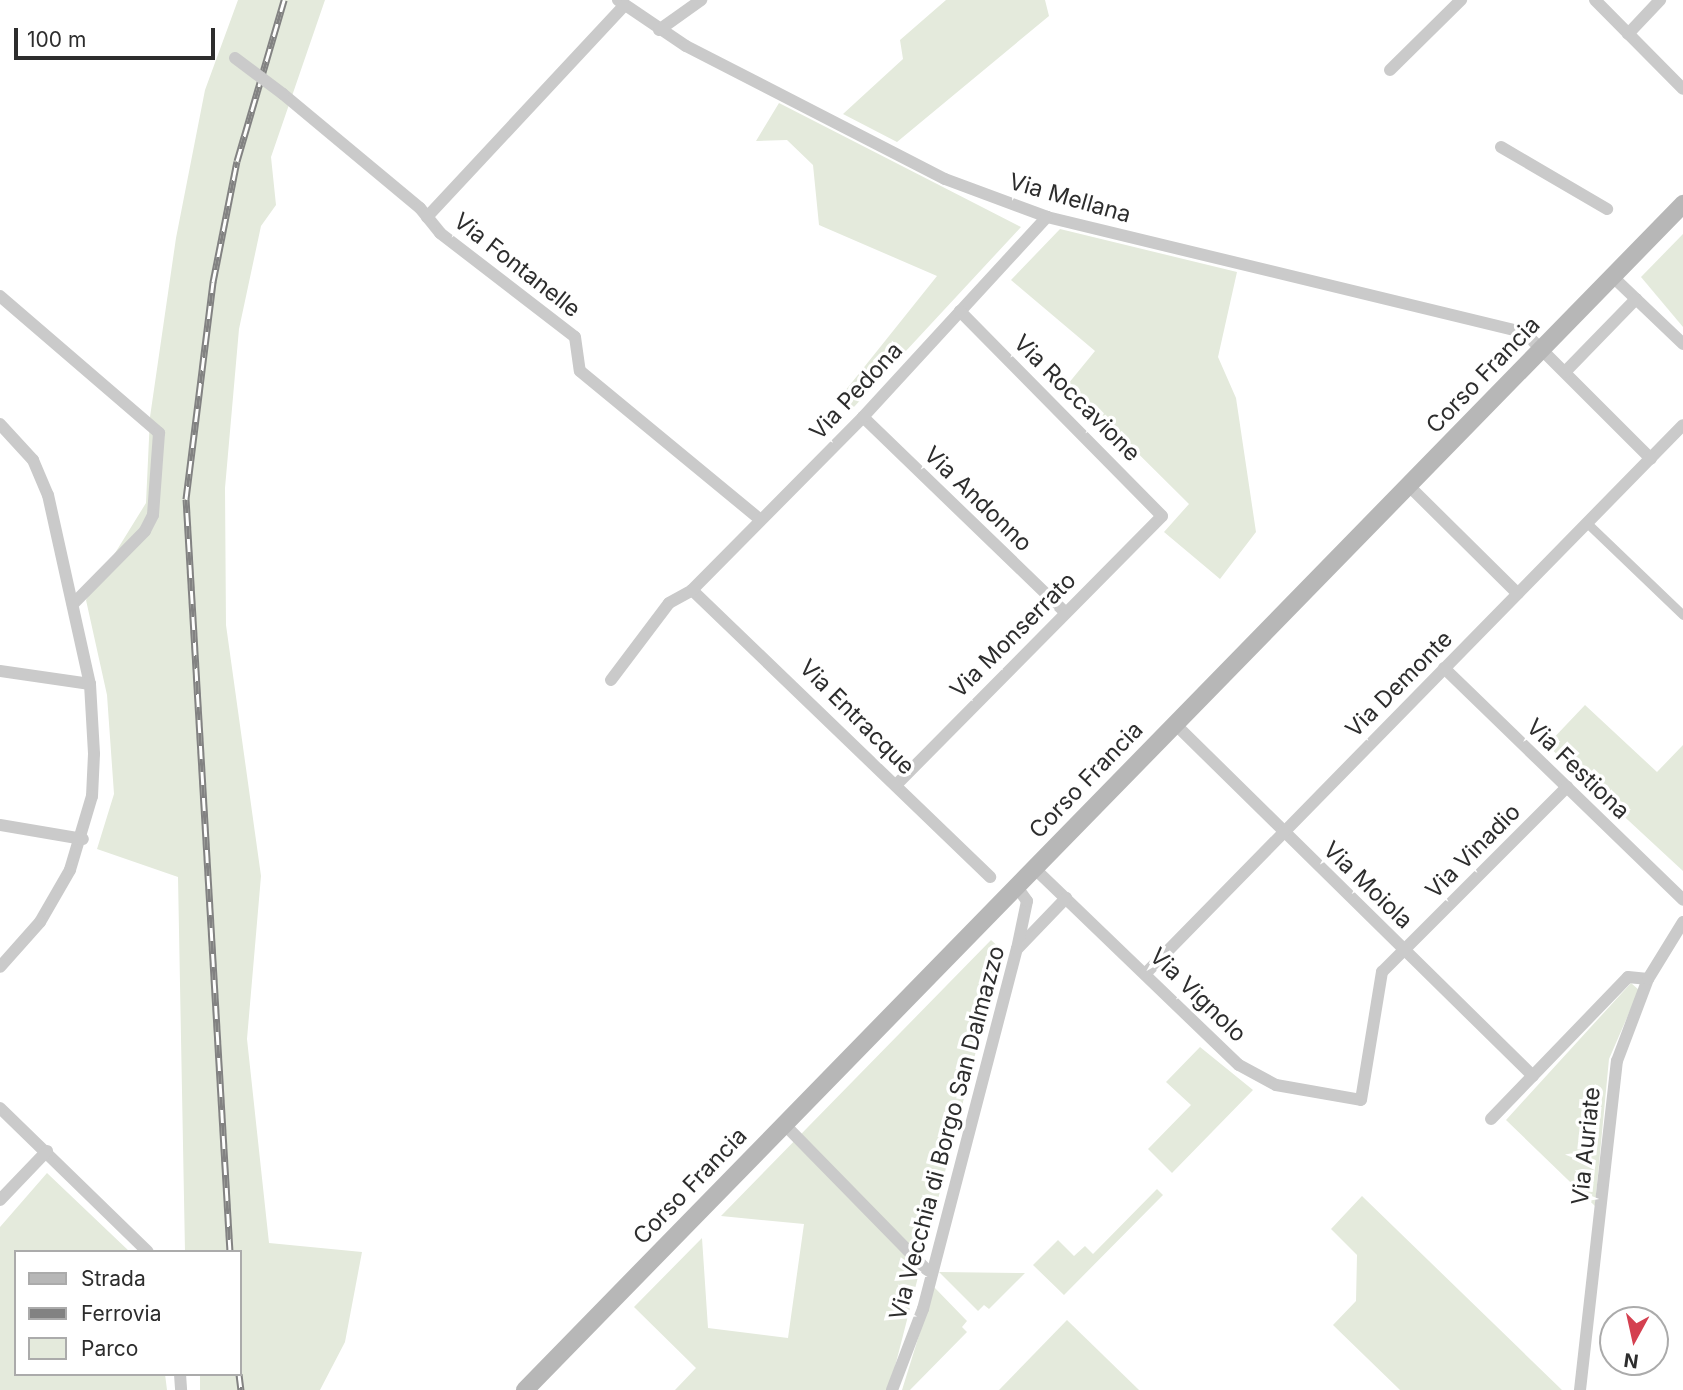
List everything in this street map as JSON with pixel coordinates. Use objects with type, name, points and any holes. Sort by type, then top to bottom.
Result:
[{"type":"main road","name":"Corso Francia","points":[[524,1390],[1683,204]]},
{"type":"street","points":[[659,30],[701,0]]},
{"type":"street","points":[[1390,70],[1461,0]]},
{"type":"street","points":[[1595,0],[1683,89]]},
{"type":"street","points":[[1628,34],[1660,0]]},
{"type":"street","points":[[427,217],[621,3]]},
{"type":"street","name":"Via Mellana","points":[[621,3],[659,30],[944,179],[1047,217],[1525,333],[1651,459]]},
{"type":"street","name":"Via Fontanelle","points":[[232,56],[283,94],[427,217],[575,337],[580,371],[761,520]]},
{"type":"street","points":[[1501,147],[1607,209]]},
{"type":"street","name":"Via Pedona","points":[[611,680],[669,604],[692,590],[863,416],[1047,217]]},
{"type":"street","points":[[1613,276],[1683,344]]},
{"type":"street","points":[[0,296],[159,433],[149,523],[72,604]]},
{"type":"street","points":[[1565,372],[1636,299]]},
{"type":"street","name":"Via Roccavione","points":[[960,311],[1162,516]]},
{"type":"street","name":"Via Andonno","points":[[863,416],[1065,612]]},
{"type":"street","points":[[0,425],[41,476],[90,684],[94,754],[83,839],[57,897],[0,967]]},
{"type":"street","name":"Via Demonte","points":[[1146,973],[1282,831],[1683,425]]},
{"type":"street","points":[[1409,486],[1518,594]]},
{"type":"street","name":"Via Monserrato","points":[[895,785],[1162,516]]},
{"type":"street","points":[[1587,523],[1683,615]]},
{"type":"street","name":"Via Entracque","points":[[692,590],[990,877]]},
{"type":"street","name":"Via Festiona","points":[[1444,668],[1683,900]]},
{"type":"street","points":[[0,671],[90,684]]},
{"type":"street","name":"Via Moiola","points":[[1174,724],[1533,1076]]},
{"type":"street","name":"Via Vinadio","points":[[1362,1100],[1382,972],[1567,787]]},
{"type":"street","points":[[0,825],[83,839]]},
{"type":"street","name":"Via Vignolo","points":[[1034,868],[1259,1078],[1362,1100]]},
{"type":"street","name":"Via Vecchia di Borgo San Dalmazzo","points":[[892,1390],[910,1355],[1017,949],[1027,901],[1016,886]]},
{"type":"street","points":[[1017,949],[1066,898]]},
{"type":"street","name":"Via Auriate","points":[[1580,1390],[1617,1061],[1648,979],[1683,922]]},
{"type":"street","points":[[1491,1119],[1632,973],[1648,979]]},
{"type":"street","points":[[0,1108],[146,1250]]},
{"type":"street","points":[[784,1124],[930,1273]]},
{"type":"street","points":[[0,1200],[47,1151]]},
{"type":"green space","points":[[238,0],[325,0],[271,157],[276,205],[261,226],[239,329],[225,488],[226,625],[261,876],[247,1039],[269,1243],[362,1252],[345,1342],[320,1390],[200,1390],[200,1376],[242,1376],[242,1250],[185,1250],[178,877],[97,849],[114,794],[107,695],[86,600],[146,503],[150,417],[176,238],[205,90]]},
{"type":"green space","points":[[946,0],[1045,0],[1049,16],[897,142],[843,114],[903,59],[900,40]]},
{"type":"green space","points":[[779,103],[1021,227],[853,408],[841,396],[937,276],[819,225],[813,165],[787,140],[756,141]]},
{"type":"green space","points":[[1060,229],[1237,272],[1218,357],[1236,398],[1256,532],[1220,579],[1164,532],[1189,504],[1068,384],[1095,351],[1011,280]]},
{"type":"green space","points":[[1683,234],[1683,327],[1641,277]]},
{"type":"green space","points":[[1585,705],[1657,772],[1683,745],[1683,871],[1547,745]]},
{"type":"green space","points":[[991,940],[1002,950],[889,1390],[675,1390],[696,1368],[634,1307],[702,1238],[708,1328],[788,1338],[804,1224],[721,1216]]},
{"type":"green space","points":[[1631,983],[1639,990],[1609,1059],[1595,1206],[1506,1120]]},
{"type":"green space","points":[[1200,1047],[1253,1090],[1172,1173],[1148,1149],[1191,1105],[1166,1082]]},
{"type":"green space","points":[[47,1173],[128,1250],[14,1250],[14,1376],[165,1376],[167,1390],[0,1390],[0,1227]]},
{"type":"green space","points":[[1157,1189],[1163,1195],[1064,1295],[1033,1265],[1058,1240],[1074,1256],[1085,1246],[1093,1254]]},
{"type":"green space","points":[[1362,1196],[1562,1390],[1400,1390],[1333,1325],[1356,1301],[1357,1255],[1331,1229]]},
{"type":"green space","points":[[939,1272],[1025,1273],[989,1309],[984,1305],[978,1311]]},
{"type":"green space","points":[[934,1287],[967,1321],[962,1327],[967,1332],[910,1390],[902,1390]]},
{"type":"green space","points":[[1067,1320],[1139,1390],[999,1390]]},
{"type":"railway","points":[[230,1250],[186,499],[213,282],[237,161],[284,0]]},
{"type":"railway","points":[[239,1376],[241,1390]]}]
